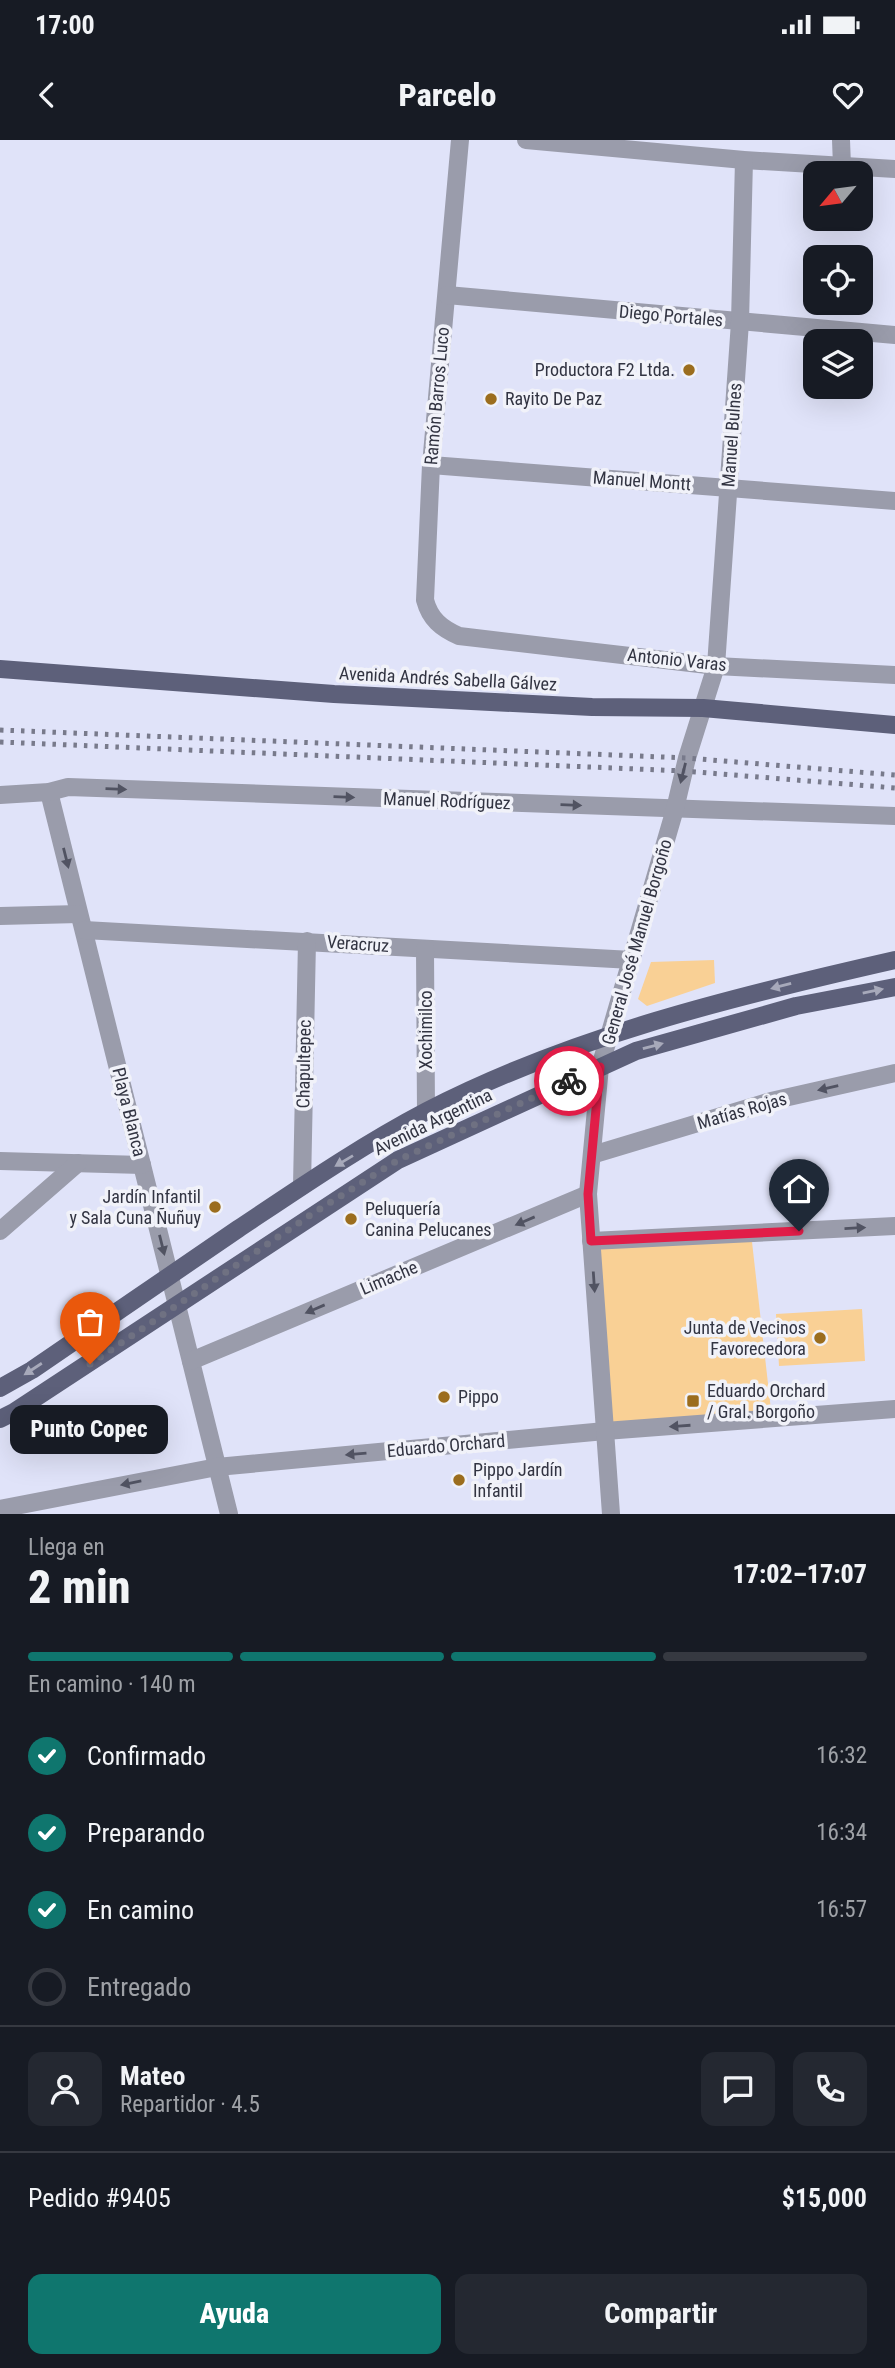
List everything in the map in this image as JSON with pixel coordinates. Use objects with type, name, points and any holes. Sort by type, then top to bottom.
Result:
[{"type":"main road","name":"Avenida Andrés Sabella Gálvez","points":[[0,669],[334,694],[592,707],[703,708],[895,724]]},
{"type":"main road","name":"Avenida Argentina","points":[[0,1388],[32,1370],[302,1186],[426,1112],[493,1081],[611,1035],[788,984],[895,960]]},
{"type":"main road","name":"Avenida Argentina","points":[[0,1419],[177,1307],[312,1214],[398,1160],[636,1051],[784,1010],[895,986]]},
{"type":"street","name":"Ramón Barros Luco","points":[[459,636],[444,629],[429,614],[425,600],[431,465],[460,140]]},
{"type":"street","points":[[526,140],[716,149],[744,160],[803,164]]},
{"type":"street","points":[[841,140],[842,161]]},
{"type":"street","name":"Manuel Bulnes","points":[[703,708],[716,666],[740,322],[744,160]]},
{"type":"street","points":[[873,168],[895,169]]},
{"type":"street","name":"Diego Portales","points":[[447,295],[895,335]]},
{"type":"street","name":"Manuel Montt","points":[[431,465],[895,501]]},
{"type":"street","name":"Antonio Varas","points":[[459,636],[716,666],[895,675]]},
{"type":"street","name":"General José Manuel Borgoño","points":[[611,1514],[588,1194],[600,1067],[703,708]]},
{"type":"street","name":"Manuel Rodríguez","points":[[0,795],[49,792],[68,787],[895,816]]},
{"type":"street","name":"Playa Blanca","points":[[49,792],[229,1514]]},
{"type":"street","name":"Veracruz","points":[[0,916],[307,941],[632,960]]},
{"type":"street","name":"Chapultepec","points":[[302,1186],[307,941]]},
{"type":"street","name":"Xochimilco","points":[[425,949],[426,1112]]},
{"type":"street","name":"Matías Rojas","points":[[592,1155],[771,1101],[895,1073]]},
{"type":"street","points":[[0,1161],[142,1165]]},
{"type":"street","points":[[0,1231],[78,1163]]},
{"type":"street","name":"Limache","points":[[191,1361],[588,1194]]},
{"type":"street","points":[[591,1241],[895,1226]]},
{"type":"street","name":"Eduardo Orchard","points":[[0,1509],[217,1467],[605,1431],[895,1409]]},
{"type":"shaded area","points":[[714,960],[715,983],[647,1006],[638,999],[651,962]]},
{"type":"shaded area","points":[[751,1233],[772,1419],[605,1431],[591,1241]]},
{"type":"shaded area","name":"Junta de Vecinos Favorecedora","points":[[862,1309],[865,1361],[779,1366],[776,1314]]},
{"type":"railway","points":[[0,730],[687,758],[895,775]]},
{"type":"railway","points":[[0,742],[684,771],[895,788]]},
{"type":"way so far","points":[[90,1364],[312,1214],[398,1160],[569,1081]]},
{"type":"place","name":"Productora F2 Ltda.","points":[[689,370]]},
{"type":"place","name":"Rayito De Paz","points":[[491,399]]},
{"type":"place","name":"Jardín Infantil y Sala Cuna Ñuñuy","points":[[215,1207]]},
{"type":"place","name":"Peluquería Canina Pelucanes","points":[[351,1219]]},
{"type":"place","name":"Junta de Vecinos Favorecedora","points":[[820,1338]]},
{"type":"place","name":"Punto Copec","points":[[90,1364]]},
{"type":"place","name":"Pippo","points":[[444,1397]]},
{"type":"place","name":"Eduardo Orchard / Gral. Borgoño","points":[[693,1401]]},
{"type":"place","name":"Pippo Jardín Infantil","points":[[459,1480]]},
{"type":"route","points":[[569,1081],[600,1067],[588,1194],[591,1241],[799,1231]]}]
